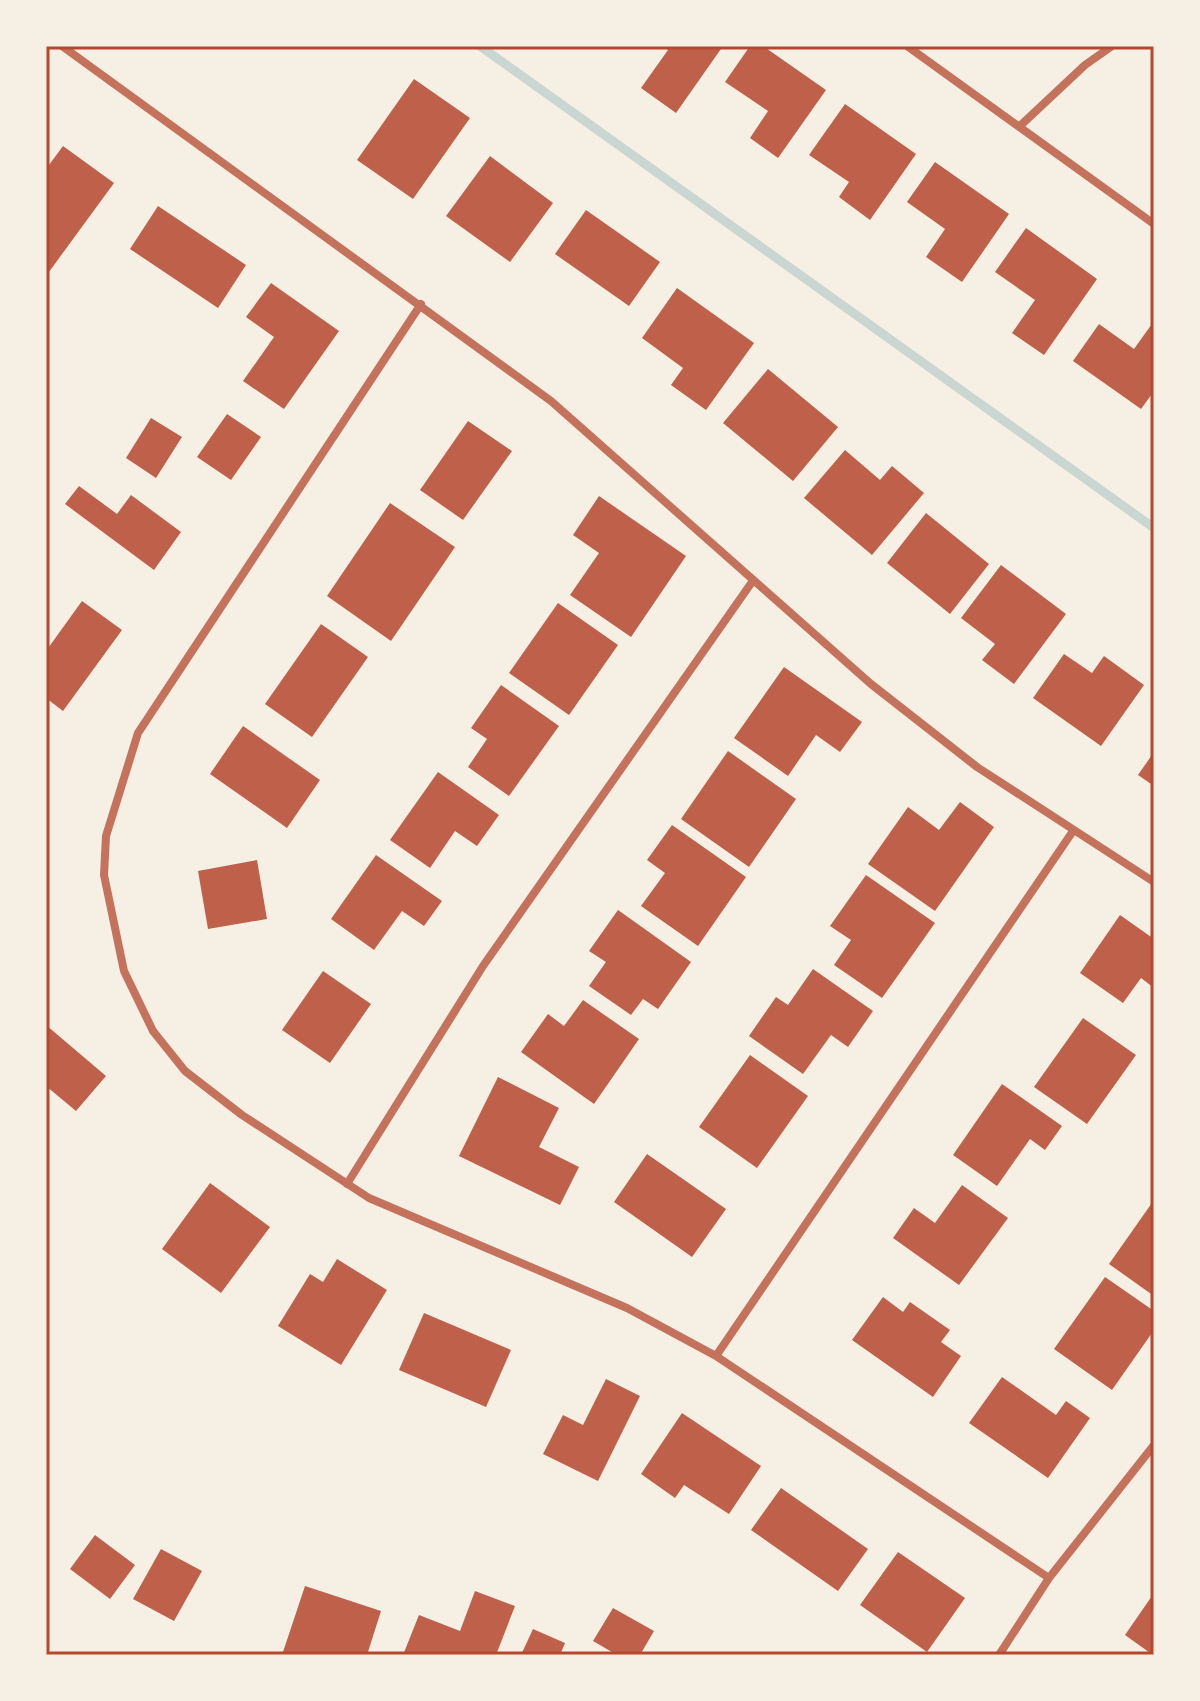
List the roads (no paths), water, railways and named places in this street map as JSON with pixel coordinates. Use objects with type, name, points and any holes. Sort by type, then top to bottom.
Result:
[{"type":"street","points":[[62,46],[551,401],[640,476],[752,582],[871,684],[977,767],[1154,882]]},
{"type":"street","points":[[907,46],[1021,125],[1154,224]]},
{"type":"street","points":[[1021,125],[1085,65],[1112,46]]},
{"type":"street","points":[[421,304],[138,733],[106,836],[104,875],[124,971],[153,1031],[185,1071],[242,1115],[369,1198],[627,1308],[716,1356],[1049,1578]]},
{"type":"street","points":[[347,1184],[483,966],[752,582]]},
{"type":"street","points":[[716,1356],[1073,831]]},
{"type":"street","points":[[999,1655],[1049,1578],[1154,1445]]},
{"type":"waterway","points":[[480,46],[1154,528]]}]
